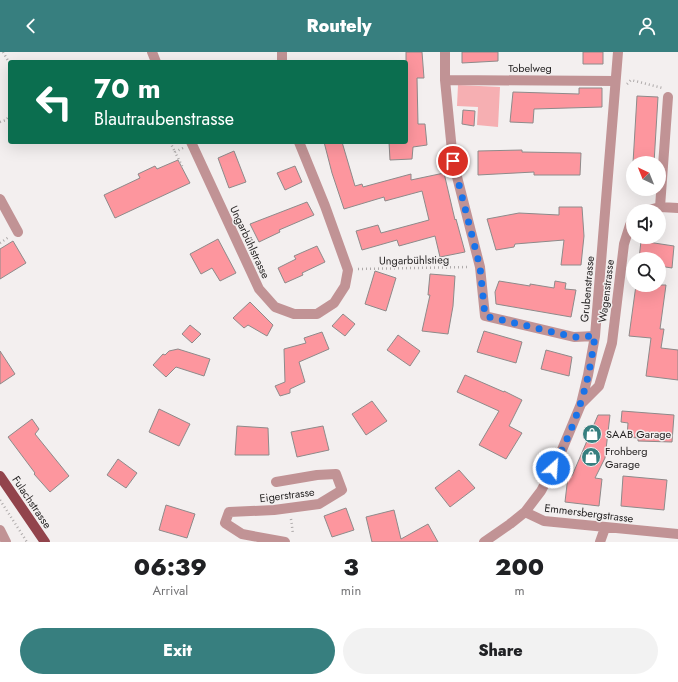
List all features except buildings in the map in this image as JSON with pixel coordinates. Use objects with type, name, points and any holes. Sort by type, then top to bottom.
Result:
[{"type":"main road","name":"Fulachstrasse","points":[[0,476],[45,542]]},
{"type":"street","points":[[445,52],[445,80],[453,161],[480,267],[485,316],[574,337],[595,336]]},
{"type":"street","name":"Grubenstrasse","points":[[525,512],[541,490],[559,457],[581,404],[588,375],[595,336],[618,52]]},
{"type":"street","name":"Tobelweg","points":[[445,80],[615,81]]},
{"type":"street","points":[[660,204],[669,93]]},
{"type":"street","name":"Ungarbühlstrasse","points":[[192,144],[259,289],[275,307],[294,314],[317,314],[334,303],[345,286],[348,270]]},
{"type":"street","points":[[300,144],[325,206],[348,270]]},
{"type":"street","points":[[0,198],[18,232]]},
{"type":"street","points":[[666,207],[678,208]]},
{"type":"street","name":"Wagenstrasse","points":[[581,404],[599,386],[612,343],[626,238]]},
{"type":"street","name":"Eigerstrasse","points":[[276,482],[318,475],[336,474],[342,490],[319,504],[274,510],[229,512],[225,523],[242,534],[289,539]]},
{"type":"street","points":[[484,542],[525,512]]},
{"type":"street","name":"Emmersbergstrasse","points":[[525,512],[544,521],[678,534]]},
{"type":"street","points":[[600,542],[605,528]]},
{"type":"street","points":[[0,530],[6,542]]},
{"type":"path","points":[[631,80],[669,93]]},
{"type":"path","points":[[171,144],[183,168]]},
{"type":"path","points":[[175,152],[190,144]]},
{"type":"path","name":"Ungarbühlstieg","points":[[348,270],[480,267]]},
{"type":"path","points":[[0,500],[27,542]]},
{"type":"path","points":[[289,508],[289,539]]},
{"type":"shaded area","points":[[458,85],[500,87],[498,127],[477,125],[478,107],[457,106]]},
{"type":"place","name":"SAAB Garage","points":[[592,434]]},
{"type":"place","name":"Frohberg Garage","points":[[591,457]]},
{"type":"route","points":[[453,161],[480,267],[485,316],[574,337],[595,336],[581,404],[553,468]]}]
